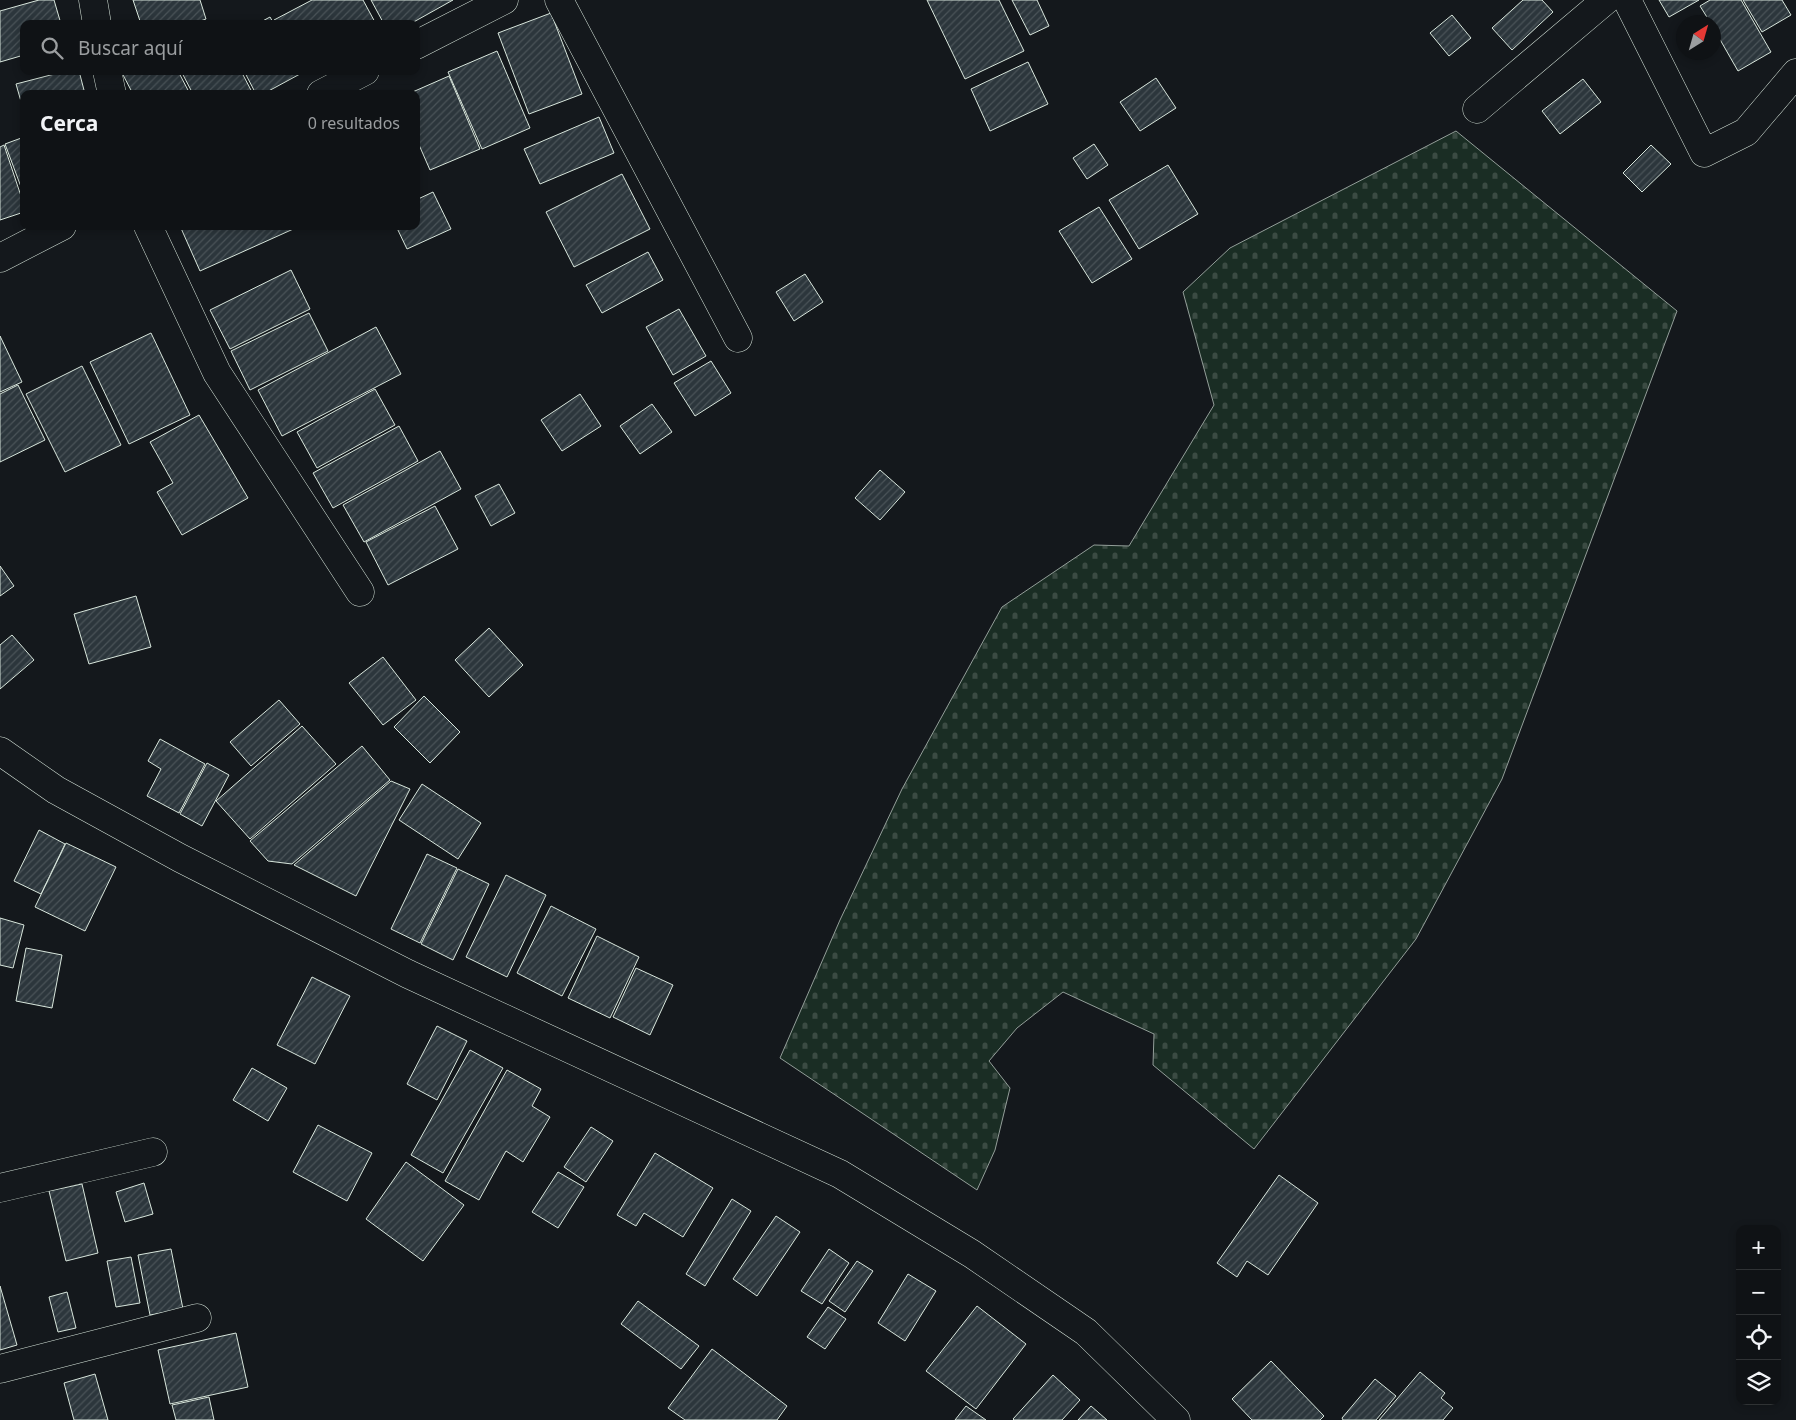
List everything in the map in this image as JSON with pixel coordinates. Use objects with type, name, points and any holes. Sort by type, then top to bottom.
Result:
[{"type":"street","points":[[92,0],[96,20]]},
{"type":"street","points":[[420,43],[504,0]]},
{"type":"street","points":[[559,0],[738,338]]},
{"type":"street","points":[[1477,109],[1606,0]]},
{"type":"street","points":[[1627,0],[1704,153],[1746,132],[1796,73]]},
{"type":"street","points":[[108,75],[111,90]]},
{"type":"street","points":[[329,90],[357,75]]},
{"type":"street","points":[[0,258],[54,230]]},
{"type":"street","points":[[150,230],[217,373],[360,592]]},
{"type":"street","points":[[0,751],[56,790],[180,858],[408,974],[840,1174],[972,1254],[1086,1332],[1176,1420]]},
{"type":"street","points":[[0,1188],[153,1152]]},
{"type":"street","points":[[0,1369],[197,1318]]},
{"type":"green space","points":[[1456,131],[1677,311],[1502,779],[1416,939],[1254,1149],[1153,1065],[1154,1034],[1063,992],[1017,1028],[989,1061],[1010,1088],[995,1150],[977,1190],[780,1058],[840,920],[902,789],[1002,607],[1094,545],[1129,546],[1214,405],[1183,292],[1230,248]]},
{"type":"building","points":[[39,0],[54,0],[60,20],[20,20],[20,56],[0,62],[0,11]]},
{"type":"building","points":[[133,0],[200,0],[206,19],[203,20],[140,20]]},
{"type":"building","points":[[312,0],[363,0],[374,20],[274,20]]},
{"type":"building","points":[[371,0],[453,0],[417,20],[382,20]]},
{"type":"building","points":[[927,0],[999,0],[1024,51],[965,79]]},
{"type":"building","points":[[1012,0],[1037,0],[1049,26],[1030,35]]},
{"type":"building","points":[[1523,0],[1542,0],[1553,12],[1512,50],[1492,28]]},
{"type":"building","points":[[1659,0],[1699,0],[1669,17]]},
{"type":"building","points":[[1710,0],[1741,0],[1771,52],[1738,71],[1721,41],[1721,15],[1706,15],[1700,6]]},
{"type":"building","points":[[1743,0],[1782,0],[1791,15],[1762,32]]},
{"type":"building","points":[[551,13],[582,94],[529,114],[498,33]]},
{"type":"building","points":[[1452,15],[1471,38],[1449,56],[1430,33]]},
{"type":"building","points":[[497,51],[530,128],[482,149],[448,72]]},
{"type":"building","points":[[1028,62],[1048,104],[990,131],[971,89]]},
{"type":"building","points":[[51,75],[80,75],[84,90],[20,90],[20,98],[16,84]]},
{"type":"building","points":[[123,75],[180,75],[188,90],[131,90]]},
{"type":"building","points":[[183,75],[243,75],[251,90],[191,90]]},
{"type":"building","points":[[246,75],[298,75],[270,90],[254,90]]},
{"type":"building","points":[[449,76],[480,149],[430,170],[420,147],[420,90],[417,90]]},
{"type":"building","points":[[1156,78],[1176,108],[1140,131],[1120,102]]},
{"type":"building","points":[[1583,79],[1601,102],[1560,134],[1542,111]]},
{"type":"building","points":[[599,117],[614,153],[540,184],[524,149]]},
{"type":"building","points":[[20,138],[20,184],[5,144]]},
{"type":"building","points":[[1094,144],[1108,165],[1087,179],[1073,158]]},
{"type":"building","points":[[4,145],[20,193],[20,213],[0,220],[0,147]]},
{"type":"building","points":[[1651,145],[1671,164],[1642,192],[1623,173]]},
{"type":"building","points":[[1168,165],[1198,214],[1139,249],[1109,200]]},
{"type":"building","points":[[622,174],[650,229],[574,267],[546,212]]},
{"type":"building","points":[[433,192],[451,229],[407,249],[398,230],[420,230],[420,198]]},
{"type":"building","points":[[1099,207],[1132,259],[1092,283],[1059,231]]},
{"type":"building","points":[[182,230],[291,230],[200,271]]},
{"type":"building","points":[[648,252],[663,280],[602,313],[586,285]]},
{"type":"building","points":[[291,270],[310,309],[230,349],[210,310]]},
{"type":"building","points":[[805,274],[823,302],[794,321],[776,292]]},
{"type":"building","points":[[679,309],[706,356],[673,375],[646,327]]},
{"type":"building","points":[[309,313],[328,351],[250,390],[231,351]]},
{"type":"building","points":[[376,327],[401,374],[282,436],[258,390]]},
{"type":"building","points":[[151,333],[190,415],[129,444],[90,362]]},
{"type":"building","points":[[0,336],[22,382],[0,392]]},
{"type":"building","points":[[711,361],[731,393],[695,416],[674,383]]},
{"type":"building","points":[[82,366],[121,445],[65,472],[26,394]]},
{"type":"building","points":[[18,385],[45,440],[0,462],[0,394]]},
{"type":"building","points":[[375,389],[395,425],[317,468],[297,432]]},
{"type":"building","points":[[580,394],[601,426],[562,451],[541,420]]},
{"type":"building","points":[[652,404],[672,432],[640,454],[620,426]]},
{"type":"building","points":[[199,415],[248,498],[182,535],[157,492],[173,483],[150,442]]},
{"type":"building","points":[[399,426],[418,461],[333,508],[313,473]]},
{"type":"building","points":[[440,451],[461,489],[364,542],[343,505]]},
{"type":"building","points":[[880,470],[905,492],[880,520],[855,498]]},
{"type":"building","points":[[499,484],[515,513],[491,526],[475,496]]},
{"type":"building","points":[[435,506],[458,549],[388,585],[366,542]]},
{"type":"building","points":[[0,566],[14,586],[0,596]]},
{"type":"building","points":[[136,596],[151,647],[89,664],[74,614]]},
{"type":"building","points":[[489,628],[523,665],[489,697],[455,660]]},
{"type":"building","points":[[12,635],[34,660],[0,689],[0,645]]},
{"type":"building","points":[[383,657],[416,700],[383,725],[349,683]]},
{"type":"building","points":[[424,696],[460,732],[430,763],[394,727]]},
{"type":"building","points":[[279,700],[300,724],[251,766],[230,742]]},
{"type":"building","points":[[302,726],[336,764],[250,839],[216,801]]},
{"type":"building","points":[[160,739],[205,764],[179,813],[147,796],[161,769],[148,761]]},
{"type":"building","points":[[362,746],[390,780],[292,864],[268,861],[250,841]]},
{"type":"building","points":[[207,763],[229,775],[202,826],[180,814]]},
{"type":"building","points":[[391,781],[410,789],[356,896],[294,865]]},
{"type":"building","points":[[422,784],[481,823],[458,859],[399,820]]},
{"type":"building","points":[[39,830],[65,844],[41,894],[14,881]]},
{"type":"building","points":[[66,843],[116,867],[85,931],[35,907]]},
{"type":"building","points":[[427,854],[457,868],[420,943],[391,929]]},
{"type":"building","points":[[458,869],[489,884],[453,960],[421,944]]},
{"type":"building","points":[[506,875],[546,895],[507,977],[466,957]]},
{"type":"building","points":[[551,906],[596,929],[562,996],[517,973]]},
{"type":"building","points":[[0,918],[24,925],[13,968],[0,965]]},
{"type":"building","points":[[597,936],[639,957],[610,1018],[568,998]]},
{"type":"building","points":[[26,948],[62,955],[52,1008],[16,1001]]},
{"type":"building","points":[[636,968],[673,985],[650,1035],[613,1017]]},
{"type":"building","points":[[312,977],[350,996],[315,1064],[277,1045]]},
{"type":"building","points":[[437,1026],[467,1041],[437,1100],[407,1084]]},
{"type":"building","points":[[470,1050],[503,1068],[443,1173],[411,1155]]},
{"type":"building","points":[[252,1068],[287,1088],[268,1121],[233,1100]]},
{"type":"building","points":[[507,1070],[541,1089],[532,1106],[550,1117],[523,1162],[506,1151],[479,1200],[445,1181]]},
{"type":"building","points":[[318,1125],[372,1153],[347,1201],[293,1172]]},
{"type":"building","points":[[591,1127],[613,1141],[586,1182],[564,1167]]},
{"type":"building","points":[[655,1153],[713,1188],[683,1237],[644,1213],[636,1226],[617,1215]]},
{"type":"building","points":[[406,1162],[464,1205],[423,1261],[366,1219]]},
{"type":"building","points":[[558,1172],[584,1187],[558,1228],[532,1212]]},
{"type":"building","points":[[1279,1175],[1318,1203],[1268,1275],[1247,1261],[1237,1277],[1217,1263]]},
{"type":"building","points":[[144,1183],[153,1214],[125,1222],[116,1192]]},
{"type":"building","points":[[82,1184],[98,1253],[66,1261],[49,1191]]},
{"type":"building","points":[[732,1199],[751,1211],[705,1286],[686,1274]]},
{"type":"building","points":[[776,1216],[800,1232],[757,1296],[733,1279]]},
{"type":"building","points":[[171,1249],[183,1309],[150,1315],[138,1255]]},
{"type":"building","points":[[829,1249],[849,1263],[822,1304],[801,1291]]},
{"type":"building","points":[[131,1257],[140,1303],[116,1307],[107,1261]]},
{"type":"building","points":[[857,1261],[873,1271],[845,1312],[829,1301]]},
{"type":"building","points":[[908,1274],[936,1291],[905,1341],[878,1323]]},
{"type":"building","points":[[0,1286],[17,1345],[0,1350]]},
{"type":"building","points":[[67,1292],[76,1328],[58,1332],[49,1297]]},
{"type":"building","points":[[638,1301],[699,1346],[681,1369],[621,1324]]},
{"type":"building","points":[[977,1306],[1026,1344],[976,1409],[926,1371]]},
{"type":"building","points":[[828,1307],[846,1319],[825,1349],[807,1337]]},
{"type":"building","points":[[236,1333],[248,1387],[170,1404],[158,1350]]},
{"type":"building","points":[[712,1349],[787,1406],[777,1420],[685,1420],[668,1408]]},
{"type":"building","points":[[1271,1361],[1324,1416],[1320,1420],[1252,1420],[1232,1399]]},
{"type":"building","points":[[1420,1372],[1445,1393],[1441,1398],[1453,1408],[1443,1420],[1379,1420]]},
{"type":"building","points":[[95,1374],[108,1420],[74,1420],[64,1383]]},
{"type":"building","points":[[1053,1375],[1080,1400],[1062,1420],[1014,1420],[1013,1419]]},
{"type":"building","points":[[1375,1379],[1396,1396],[1376,1420],[1343,1420],[1342,1418]]},
{"type":"building","points":[[209,1397],[214,1420],[176,1420],[172,1405]]},
{"type":"building","points":[[966,1406],[986,1420],[955,1420]]},
{"type":"building","points":[[1091,1406],[1107,1420],[1078,1420]]}]
